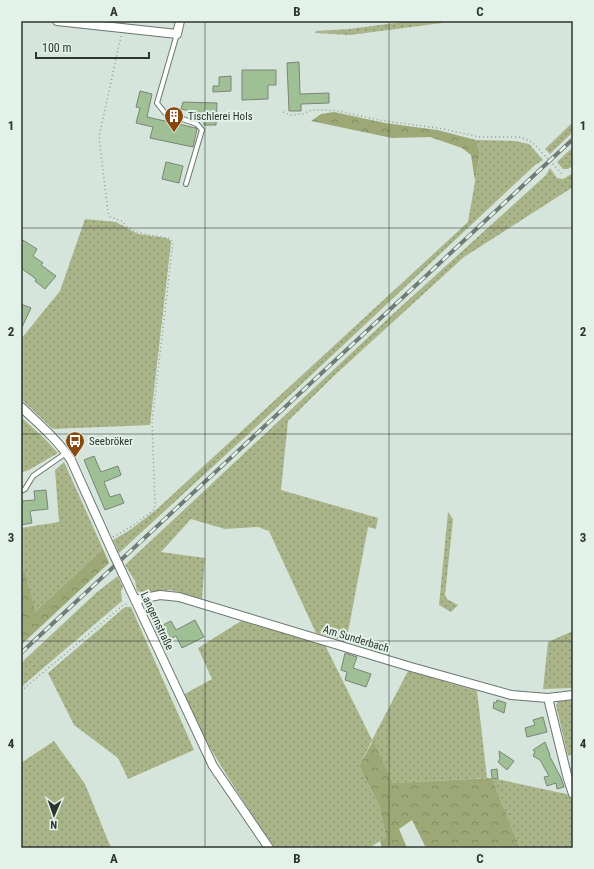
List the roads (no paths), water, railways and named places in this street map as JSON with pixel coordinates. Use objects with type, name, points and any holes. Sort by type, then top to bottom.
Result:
[{"type":"street","points":[[57,21],[177,34],[180,21]]},
{"type":"street","name":"Langernstraße","points":[[21,407],[45,429],[66,453],[76,469],[107,540],[213,766],[269,848]]},
{"type":"street","name":"Am Sunderbach","points":[[135,600],[160,595],[179,596],[411,667],[511,695],[548,698],[573,695]]},
{"type":"street","points":[[548,698],[573,794]]},
{"type":"lane","points":[[177,34],[157,103],[165,113],[197,124],[202,130],[186,184]]},
{"type":"lane","points":[[21,491],[25,489],[33,476],[66,453]]},
{"type":"railway","points":[[21,653],[573,139]]},
{"type":"place","name":"Tischlerei Hols","points":[[174,133]]},
{"type":"place","name":"Seebröker","points":[[75,458]]}]
